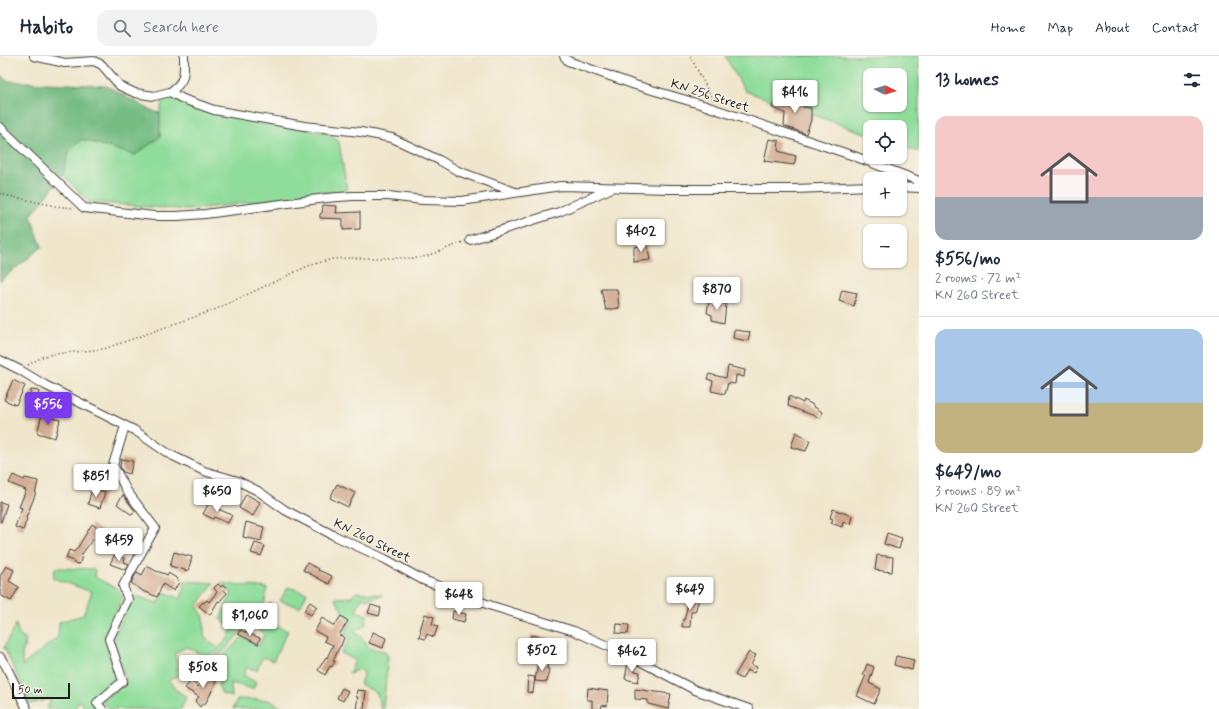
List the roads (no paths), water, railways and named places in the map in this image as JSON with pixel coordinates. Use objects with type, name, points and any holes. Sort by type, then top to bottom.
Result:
[{"type":"street","points":[[34,56],[65,63],[94,61],[102,65],[120,86],[135,93],[154,96],[170,92],[179,86],[184,72],[184,56]]},
{"type":"street","name":"KN 256 Street","points":[[564,56],[568,61],[628,83],[703,105],[854,156],[919,181]]},
{"type":"street","points":[[170,92],[214,110],[304,126],[361,132],[392,138],[439,160],[458,171],[517,192]]},
{"type":"street","points":[[0,127],[84,208],[154,216],[205,214],[339,197],[388,196],[423,200],[462,201],[561,186],[669,189],[795,189],[863,186]]},
{"type":"street","points":[[470,240],[559,212],[614,187]]},
{"type":"street","points":[[907,187],[919,188]]},
{"type":"street","name":"KN 260 Street","points":[[0,360],[125,426],[169,454],[204,471],[238,481],[258,491],[285,510],[333,536],[385,559],[423,580],[492,606],[574,631],[630,656],[695,690],[749,709]]},
{"type":"street","points":[[102,709],[97,703],[123,681],[109,639],[128,599],[123,586],[155,528],[127,491],[113,465],[125,426]]},
{"type":"street","points":[[0,657],[27,709]]}]
